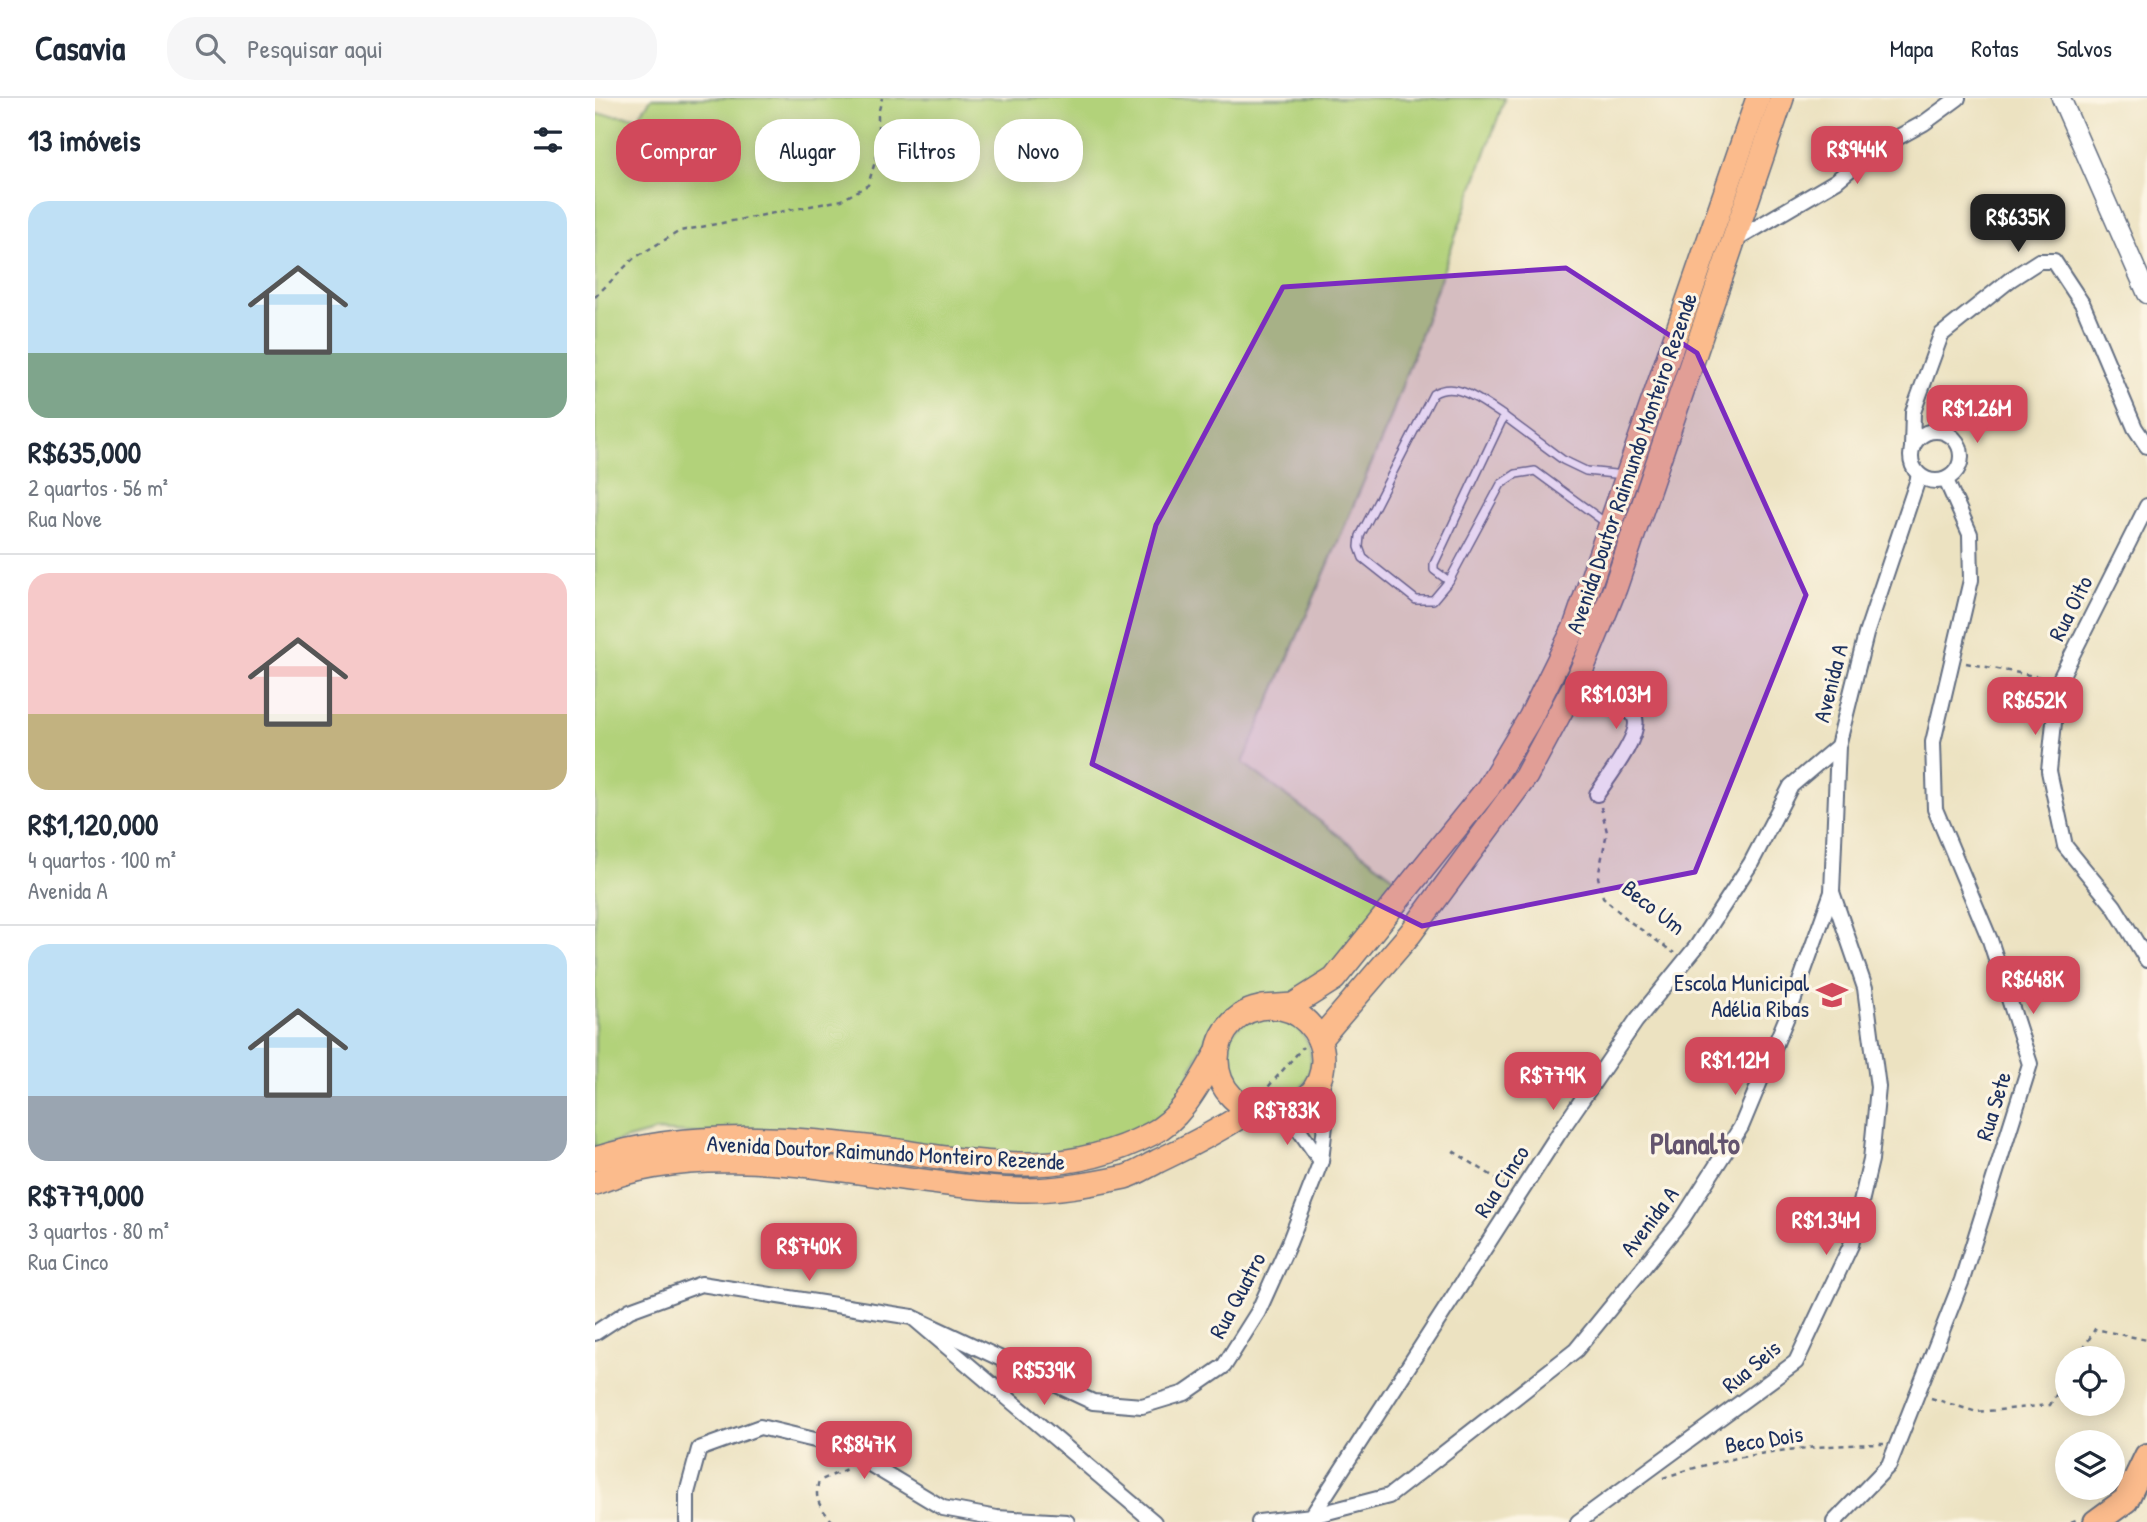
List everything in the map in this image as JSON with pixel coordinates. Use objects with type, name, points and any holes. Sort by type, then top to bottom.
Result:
[{"type":"highway","points":[[2097,1522],[2126,1500],[2147,1456]]},
{"type":"highway","points":[[2097,1522],[2147,1503]]},
{"type":"main road","name":"Avenida Doutor Raimundo Monteiro Rezende","points":[[595,1160],[654,1145],[762,1140],[889,1150],[952,1161],[1040,1166],[1074,1163],[1152,1134],[1184,1107],[1217,1053],[1222,1037],[1232,1022],[1246,1012],[1293,1004],[1333,979],[1488,788],[1530,718],[1575,627],[1758,98]]},
{"type":"main road","name":"Avenida Doutor Raimundo Monteiro Rezende","points":[[1317,1036],[1411,934],[1526,776],[1575,685],[1615,588],[1783,98]]},
{"type":"main road","points":[[1217,1053],[1218,1071],[1224,1087],[1248,1109],[1268,1114],[1286,1111],[1307,1097],[1321,1074],[1323,1057],[1317,1036],[1293,1012],[1263,1007]]},
{"type":"main road","name":"Avenida Doutor Raimundo Monteiro Rezende","points":[[595,1183],[622,1172],[687,1161],[792,1164],[979,1188],[1023,1190],[1061,1187],[1128,1176],[1211,1135],[1248,1109]]},
{"type":"street","points":[[1734,241],[1836,181],[1871,152],[1924,122],[1958,98]]},
{"type":"street","points":[[2061,98],[2147,294]]},
{"type":"street","points":[[1912,448],[1922,435],[1930,431],[1953,437],[1958,444],[1961,461],[1953,475],[1945,480],[1932,481],[1920,476],[1911,463],[1913,412],[1941,335],[2011,279],[2039,261],[2054,261],[2083,305],[2147,446]]},
{"type":"street","name":"Avenida A","points":[[1259,1522],[1312,1516],[1389,1496],[1576,1350],[1681,1221],[1741,1128],[1791,1007],[1832,892],[1838,746],[1865,634],[1920,476]]},
{"type":"street","name":"Rua Sete","points":[[1834,1522],[1889,1465],[1962,1280],[2030,1064],[1990,940],[1935,809],[1933,742],[1950,660],[1971,580],[1971,534],[1945,480]]},
{"type":"street","name":"Rua Oito","points":[[2147,506],[2059,681],[2049,771],[2065,846],[2114,906],[2147,960]]},
{"type":"street","points":[[1575,685],[1625,707],[1635,717],[1637,731],[1597,794]]},
{"type":"street","name":"Rua Cinco","points":[[1312,1516],[1520,1194],[1636,1021],[1686,960],[1751,863],[1791,786],[1838,746]]},
{"type":"street","name":"Rua Seis","points":[[1578,1522],[1796,1363],[1851,1245],[1871,1160],[1878,1087],[1865,988],[1832,892]]},
{"type":"street","name":"Rua Quatro","points":[[595,1333],[630,1310],[701,1284],[912,1317],[1093,1402],[1142,1406],[1185,1393],[1224,1366],[1258,1312],[1289,1243],[1321,1161],[1325,1125],[1321,1074]]},
{"type":"street","points":[[1286,1111],[1321,1161]]},
{"type":"street","points":[[912,1317],[1154,1522]]},
{"type":"street","points":[[687,1522],[687,1493],[699,1449],[760,1427],[840,1446],[943,1508],[997,1518],[1067,1522]]},
{"type":"lane","points":[[1610,526],[1535,471],[1516,474],[1501,484],[1449,581],[1433,600],[1416,600],[1363,558],[1359,547],[1360,536],[1433,394],[1443,388],[1458,389],[1504,416],[1563,460],[1586,471],[1628,476]]},
{"type":"lane","points":[[1449,581],[1437,575],[1434,564],[1504,416]]},
{"type":"path","points":[[595,297],[634,258],[680,231],[842,200],[868,185],[878,152],[878,114],[882,98]]},
{"type":"path","points":[[1950,660],[2059,681]]},
{"type":"path","name":"Beco Um","points":[[1597,794],[1607,832],[1598,877],[1603,897],[1629,921],[1686,960]]},
{"type":"path","points":[[1248,1109],[1317,1036]]},
{"type":"path","points":[[1454,1151],[1520,1194]]},
{"type":"path","points":[[2085,1346],[2095,1329],[2147,1340]]},
{"type":"path","points":[[1917,1393],[1977,1412],[2050,1405],[2055,1397]]},
{"type":"path","name":"Beco Dois","points":[[1643,1475],[1649,1483],[1694,1467],[1770,1452],[1827,1445],[1898,1443]]},
{"type":"path","points":[[833,1522],[818,1505],[815,1492],[819,1481],[864,1460]]},
{"type":"highlighted area","points":[[1566,268],[1697,353],[1806,595],[1695,872],[1422,926],[1092,764],[1156,525],[1283,287]]},
{"type":"green space","points":[[652,98],[1505,98],[1388,425],[1243,763],[1404,885],[1323,982],[1273,1003],[1243,1006],[1220,1022],[1201,1048],[1176,1106],[1153,1129],[1056,1159],[657,1131],[595,1148],[595,114],[638,117]]},
{"type":"green space","points":[[1267,1016],[1284,1019],[1298,1029],[1308,1043],[1311,1060],[1308,1077],[1298,1091],[1284,1101],[1267,1104],[1250,1101],[1236,1091],[1226,1077],[1223,1060],[1226,1043],[1236,1029],[1250,1019]]},
{"type":"place","name":"Escola Municipal Adélia Ribas","points":[[1832,995]]},
{"type":"district","name":"Planalto","points":[[1695,1143]]}]
